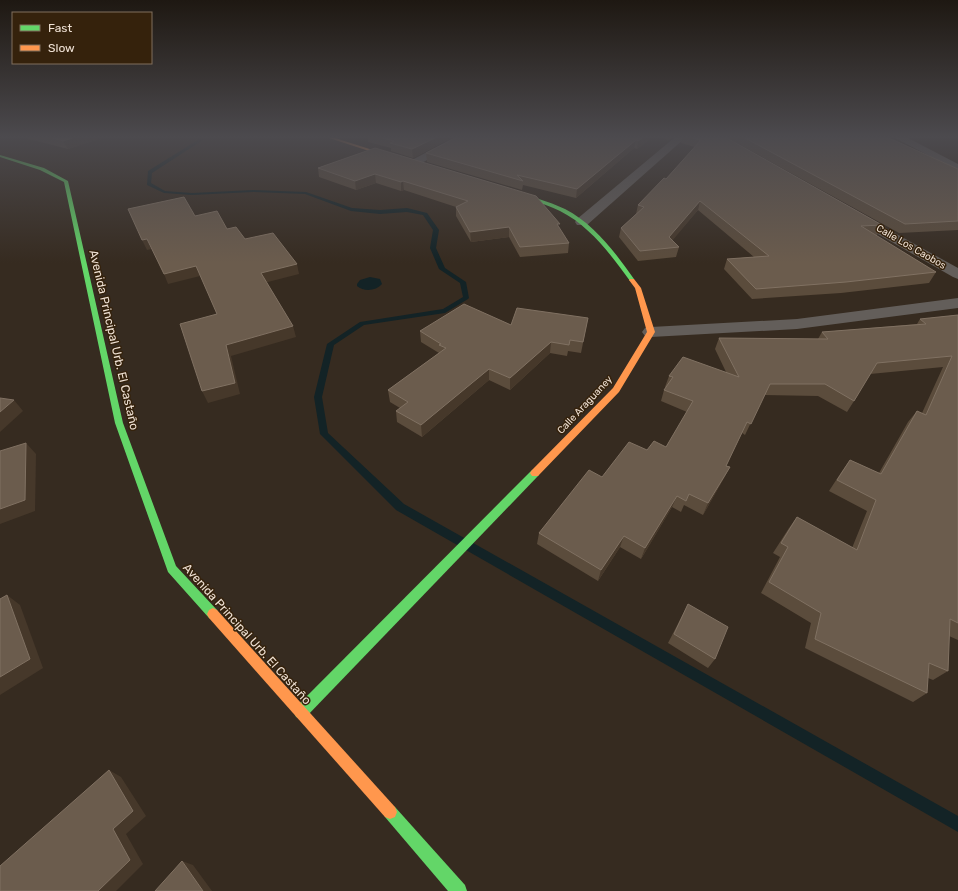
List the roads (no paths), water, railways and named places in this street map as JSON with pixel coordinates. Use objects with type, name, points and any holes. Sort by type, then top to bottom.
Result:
[{"type":"street","name":"Avenida Principal Urb. El Castaño","points":[[63,180],[66,181],[119,423],[172,569],[371,789],[459,891]]},
{"type":"street","points":[[582,222],[631,180]]},
{"type":"street","points":[[506,191],[552,205],[582,222],[614,255],[638,288],[651,332],[797,324],[958,304]]},
{"type":"street","name":"Calle Los Caobos","points":[[842,208],[958,274]]},
{"type":"street","name":"Calle Araguaney","points":[[302,712],[616,390],[651,332]]},
{"type":"waterway","points":[[149,180],[149,184],[164,192],[192,194],[253,191],[306,193],[351,209],[380,212],[407,210],[425,214],[436,230],[433,248],[442,269],[463,282],[466,298],[445,311],[362,323],[331,344],[318,397],[324,434],[400,507],[958,824]]}]
